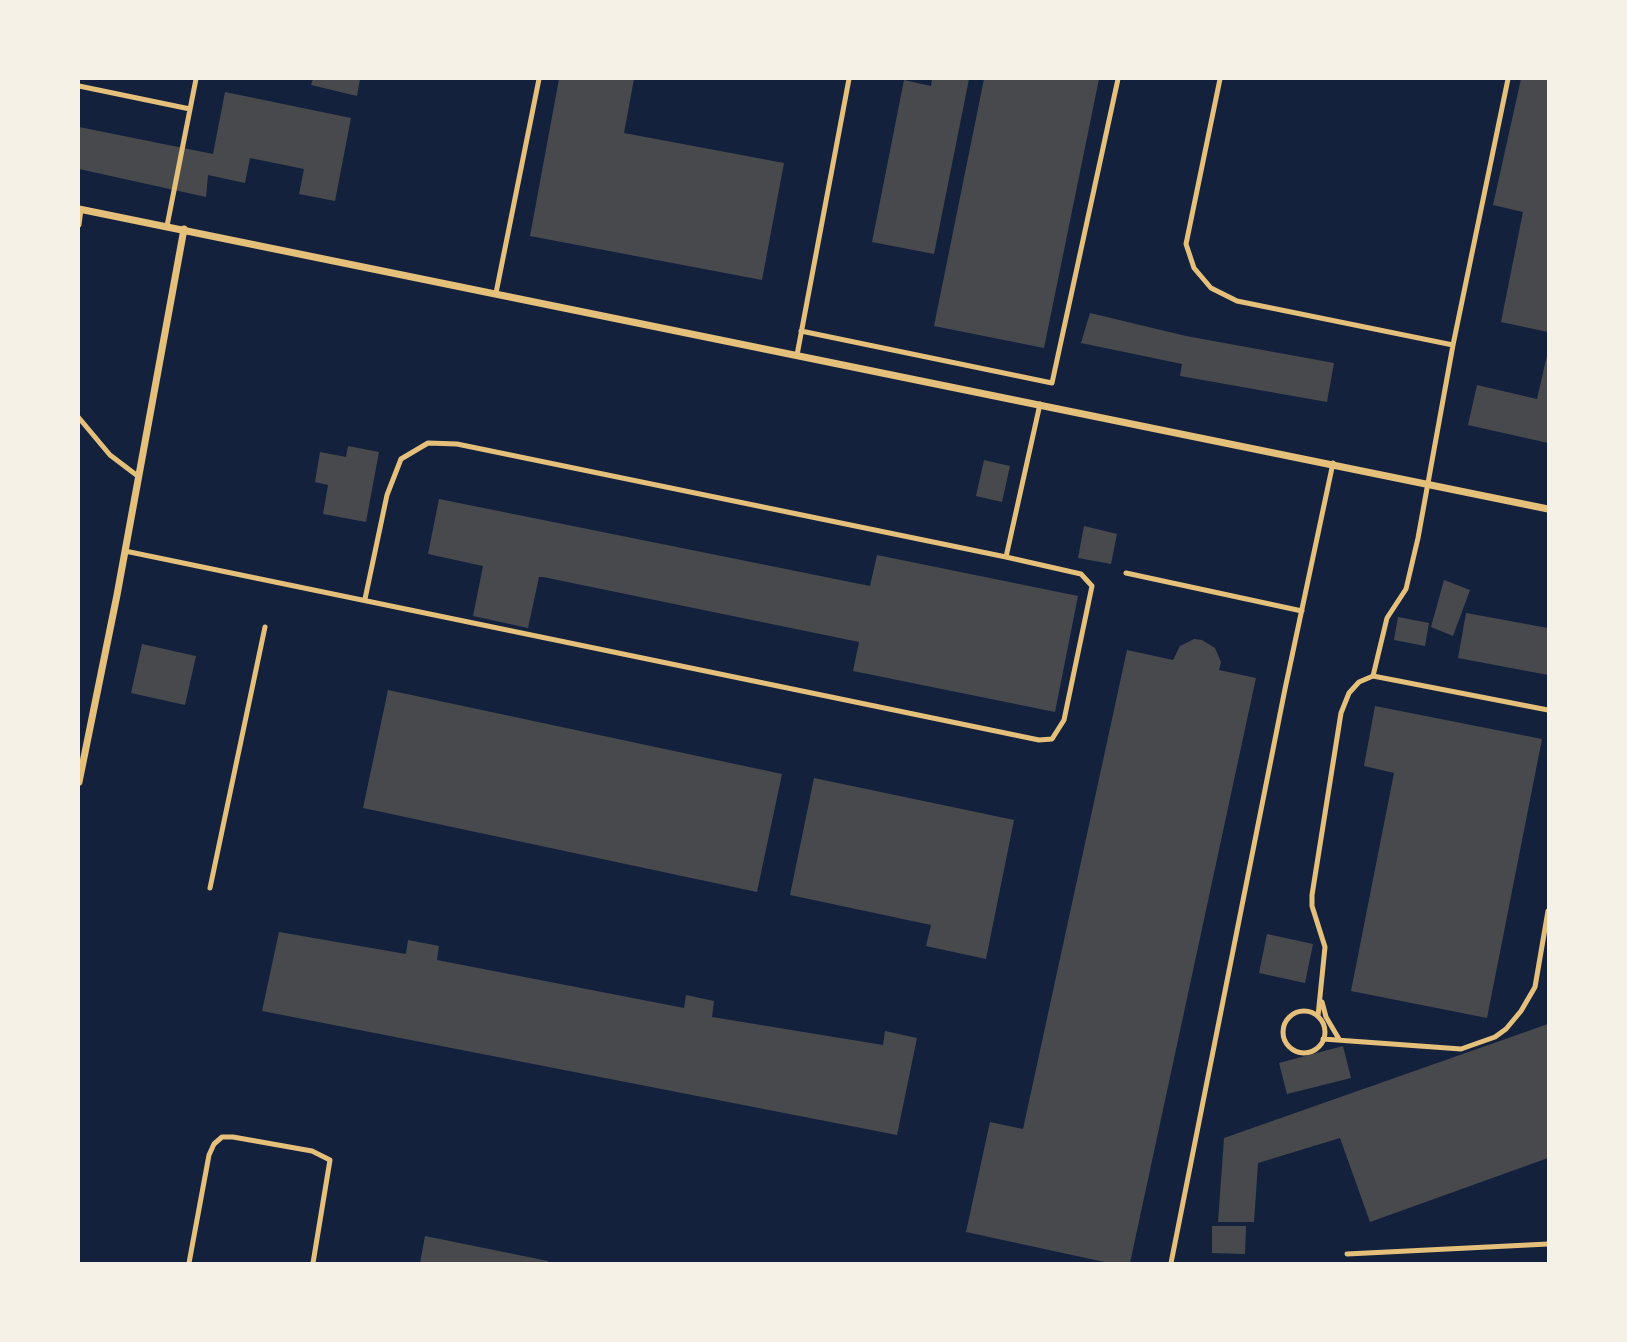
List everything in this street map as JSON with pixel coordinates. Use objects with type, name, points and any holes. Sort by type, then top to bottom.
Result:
[{"type":"street","points":[[80,209],[1548,509]]},
{"type":"street","points":[[79,782],[125,551],[184,229]]},
{"type":"lane","points":[[167,226],[196,79]]},
{"type":"lane","points":[[496,293],[540,79]]},
{"type":"lane","points":[[797,355],[849,79]]},
{"type":"lane","points":[[801,331],[1052,383],[1118,79]]},
{"type":"lane","points":[[1220,79],[1186,244],[1194,268],[1211,288],[1237,301],[1453,345]]},
{"type":"lane","points":[[1373,676],[1387,618],[1406,589],[1508,79]]},
{"type":"lane","points":[[79,86],[190,109]]},
{"type":"lane","points":[[79,225],[80,209]]},
{"type":"lane","points":[[1006,556],[1040,404]]},
{"type":"lane","points":[[79,418],[110,455],[139,477]]},
{"type":"lane","points":[[125,551],[1039,740],[1052,739],[1064,720],[1092,586],[1081,574],[1006,556],[457,444],[428,443],[401,459],[396,471],[387,495],[365,599]]},
{"type":"lane","points":[[1171,1263],[1333,463]]},
{"type":"lane","points":[[1126,573],[1302,611]]},
{"type":"lane","points":[[210,888],[265,627]]},
{"type":"lane","points":[[1318,1016],[1297,1012],[1287,1020],[1283,1034],[1290,1047],[1302,1052],[1315,1049],[1323,1039],[1324,1027],[1318,1016],[1325,947],[1312,906],[1341,713],[1349,693],[1359,682],[1373,676],[1548,710]]},
{"type":"lane","points":[[1323,1039],[1461,1049],[1495,1037],[1506,1029],[1521,1011],[1535,987],[1548,911]]},
{"type":"lane","points":[[1321,999],[1325,1017],[1339,1039]]},
{"type":"lane","points":[[190,1263],[209,1155],[214,1144],[222,1137],[312,1151],[330,1160],[313,1263]]},
{"type":"lane","points":[[1347,1254],[1548,1244]]},
{"type":"building","points":[[313,79],[360,79],[357,96],[311,85]]},
{"type":"building","points":[[559,79],[634,79],[624,133],[784,163],[762,280],[530,236]]},
{"type":"building","points":[[932,79],[969,79],[934,254],[872,242],[904,80],[931,86]]},
{"type":"building","points":[[984,79],[1099,79],[1044,348],[934,326]]},
{"type":"building","points":[[1521,79],[1548,79],[1548,332],[1501,322],[1523,212],[1493,205]]},
{"type":"building","points":[[225,92],[351,118],[335,201],[299,194],[304,169],[250,158],[245,183],[208,175],[206,197],[79,169],[79,127],[213,154]]},
{"type":"building","points":[[1090,313],[1186,336],[1334,363],[1327,402],[1180,376],[1182,364],[1081,343]]},
{"type":"building","points":[[1548,351],[1548,443],[1468,425],[1477,385],[1537,399]]},
{"type":"building","points":[[348,446],[379,452],[366,522],[323,514],[328,485],[315,482],[320,452],[346,457]]},
{"type":"building","points":[[984,460],[1010,466],[1002,502],[976,496]]},
{"type":"building","points":[[439,499],[870,586],[877,555],[1078,596],[1055,712],[853,671],[859,642],[543,577],[539,577],[528,628],[473,616],[483,566],[428,554]]},
{"type":"building","points":[[1084,526],[1117,534],[1111,564],[1078,558]]},
{"type":"building","points":[[1444,580],[1470,590],[1453,636],[1431,627]]},
{"type":"building","points":[[1466,613],[1548,628],[1548,675],[1458,658]]},
{"type":"building","points":[[1398,617],[1429,623],[1425,646],[1394,640]]},
{"type":"building","points":[[1194,639],[1202,640],[1215,648],[1221,662],[1219,670],[1256,678],[1130,1263],[1109,1263],[966,1232],[990,1122],[1023,1129],[1127,650],[1173,660],[1180,646]]},
{"type":"building","points":[[142,644],[196,656],[185,705],[131,693]]},
{"type":"building","points":[[388,690],[782,774],[757,892],[363,808]]},
{"type":"building","points":[[1375,706],[1542,739],[1487,1018],[1351,991],[1394,773],[1364,766]]},
{"type":"building","points":[[814,778],[1014,820],[986,959],[926,946],[931,925],[790,895]]},
{"type":"building","points":[[279,932],[406,954],[408,940],[439,946],[437,960],[684,1008],[686,995],[714,1001],[712,1017],[883,1045],[885,1031],[917,1038],[897,1135],[262,1011]]},
{"type":"building","points":[[1267,934],[1313,944],[1305,983],[1259,973]]},
{"type":"building","points":[[1548,1024],[1548,1158],[1370,1222],[1340,1138],[1258,1163],[1254,1222],[1218,1222],[1224,1138]]},
{"type":"building","points":[[1343,1046],[1351,1078],[1287,1094],[1279,1063]]},
{"type":"building","points":[[1212,1226],[1246,1226],[1245,1254],[1212,1253]]},
{"type":"building","points":[[425,1236],[548,1261],[548,1263],[420,1263]]}]
